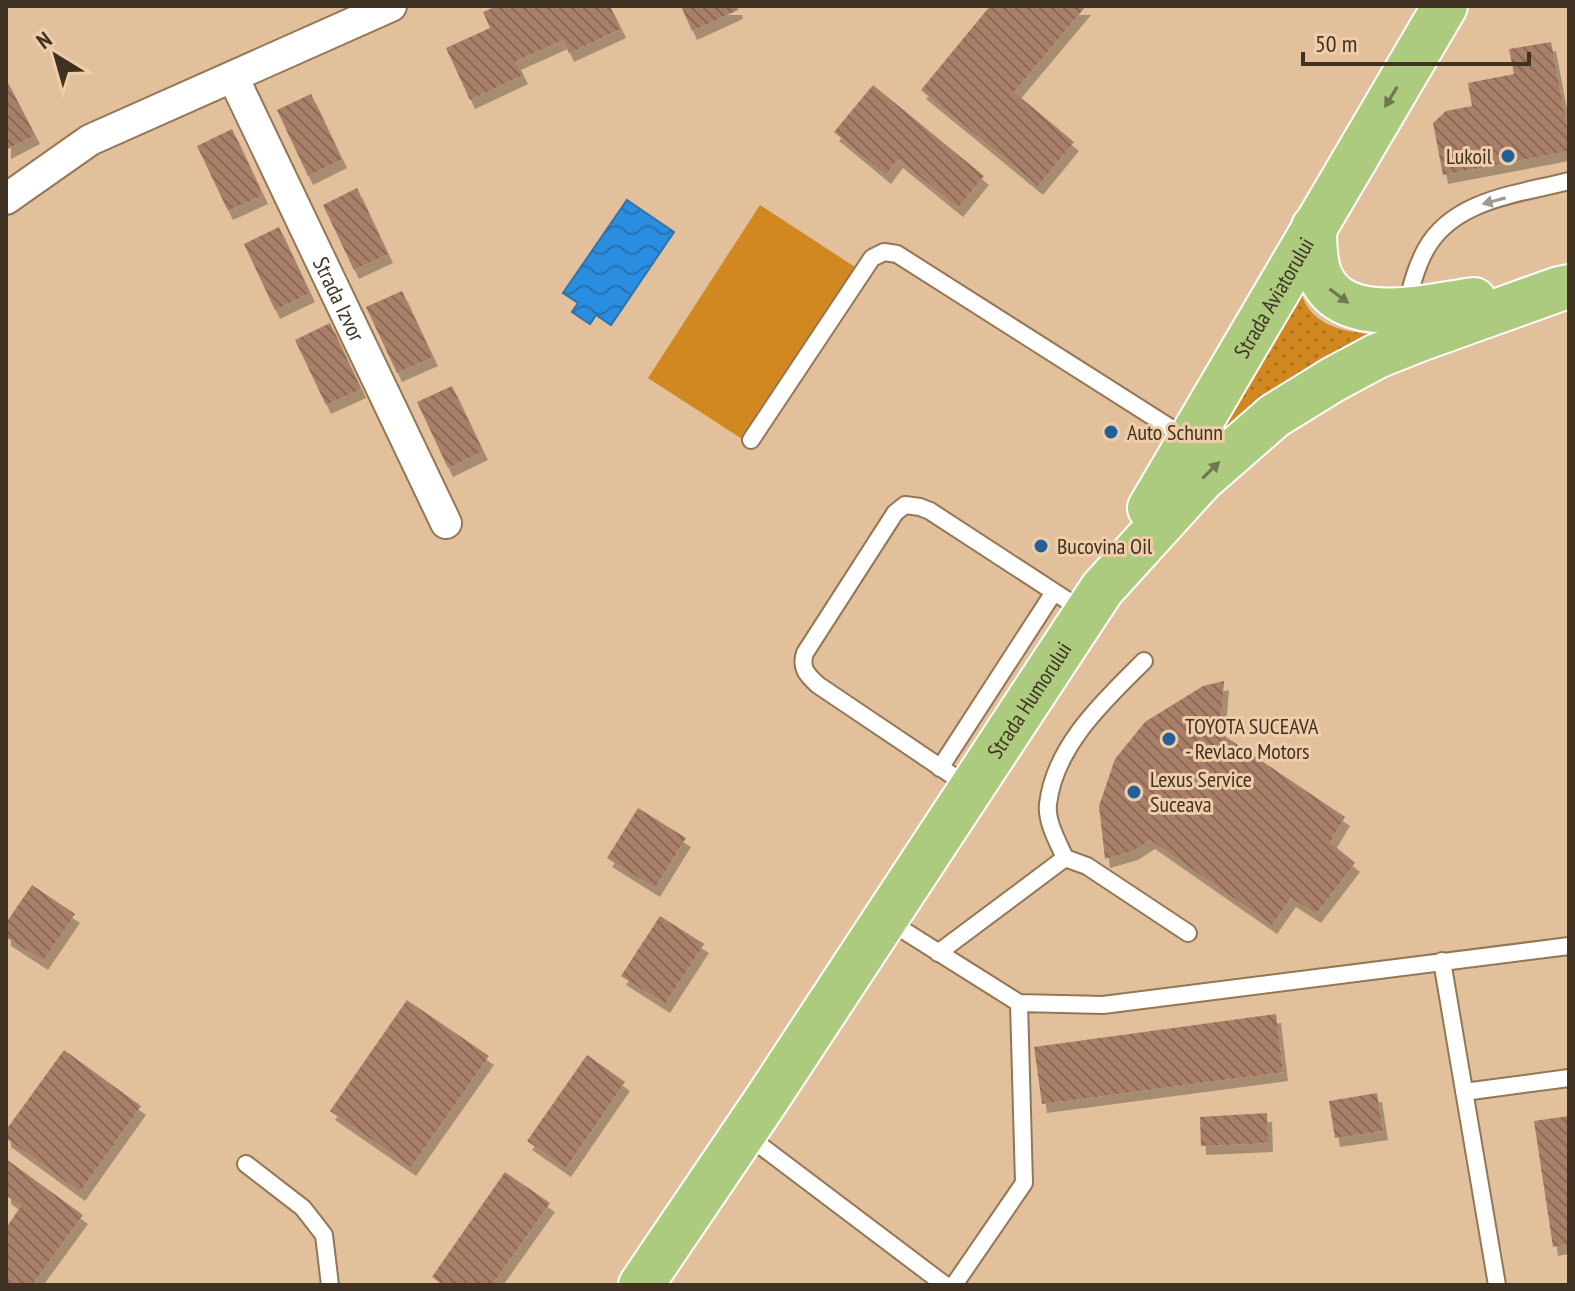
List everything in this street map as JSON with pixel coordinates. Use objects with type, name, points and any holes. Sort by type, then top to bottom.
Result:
[{"type":"main road","name":"Strada Aviatorului","points":[[1081,598],[1190,440],[1445,6]]},
{"type":"main road","points":[[1314,227],[1319,273],[1329,290],[1356,308],[1405,309],[1564,288]]},
{"type":"main road","name":"Strada Humorului","points":[[641,1285],[885,919],[956,778],[1081,598],[1201,480],[1247,438],[1300,398],[1377,356],[1564,288]]},
{"type":"street","points":[[6,199],[90,140],[391,6]]},
{"type":"street","name":"Strada Izvor","points":[[233,77],[446,523]]},
{"type":"lane","points":[[1405,309],[1416,269],[1428,245],[1469,207],[1569,181]]},
{"type":"lane","points":[[751,440],[872,258],[884,252],[897,254],[1190,440]]},
{"type":"lane","points":[[956,778],[818,685],[805,671],[802,662],[895,513],[905,505],[930,511],[1081,598]]},
{"type":"lane","points":[[1144,661],[1098,708],[1062,759],[1048,806],[1053,832],[1065,858],[1087,866],[1188,933]]},
{"type":"lane","points":[[938,953],[1065,858]]},
{"type":"lane","points":[[885,919],[1019,1003],[1103,1005],[1569,946]]},
{"type":"lane","points":[[1442,961],[1497,1285]]},
{"type":"lane","points":[[954,1285],[1024,1183],[1019,1003]]},
{"type":"lane","points":[[1464,1092],[1569,1078]]},
{"type":"lane","points":[[744,1133],[945,1285]]},
{"type":"lane","points":[[246,1164],[303,1208],[324,1235],[330,1285]]},
{"type":"shaded area","points":[[760,205],[855,267],[742,439],[648,378]]},
{"type":"shaded area","points":[[1298,273],[1303,298],[1317,318],[1339,328],[1388,335],[1198,463]]},
{"type":"water","points":[[627,200],[674,232],[611,325],[596,315],[590,324],[572,312],[578,303],[563,293]]},
{"type":"building","points":[[497,6],[610,6],[621,29],[569,53],[563,40],[516,61],[523,75],[470,100],[446,48],[490,28],[483,12]]},
{"type":"building","points":[[681,6],[737,6],[738,10],[692,31]]},
{"type":"building","points":[[990,6],[1086,6],[1014,92],[1074,142],[1038,186],[921,90]]},
{"type":"building","points":[[1551,42],[1569,151],[1443,175],[1433,123],[1446,111],[1472,106],[1468,83],[1514,74],[1509,49]]},
{"type":"building","points":[[6,79],[35,135],[6,150]]},
{"type":"building","points":[[873,85],[984,176],[958,208],[898,159],[886,175],[834,132]]},
{"type":"building","points":[[311,94],[342,159],[308,176],[277,110]]},
{"type":"building","points":[[232,129],[263,195],[228,211],[197,146]]},
{"type":"building","points":[[357,188],[388,254],[354,270],[323,205]]},
{"type":"building","points":[[279,227],[310,293],[275,310],[244,244]]},
{"type":"building","points":[[402,291],[433,357],[397,373],[366,307]]},
{"type":"building","points":[[330,323],[361,389],[326,405],[295,340]]},
{"type":"building","points":[[452,386],[483,451],[448,468],[417,402]]},
{"type":"building","points":[[1224,681],[1220,733],[1345,817],[1330,842],[1355,863],[1316,914],[1291,898],[1272,925],[1150,840],[1133,851],[1105,859],[1099,806],[1115,759],[1145,722],[1203,686]]},
{"type":"building","points":[[638,808],[686,838],[655,888],[607,858]]},
{"type":"building","points":[[32,885],[75,914],[43,961],[6,937],[6,923]]},
{"type":"building","points":[[660,916],[704,944],[665,1004],[621,976]]},
{"type":"building","points":[[407,1000],[489,1056],[411,1167],[330,1111]]},
{"type":"building","points":[[1276,1014],[1283,1072],[1042,1104],[1034,1047]]},
{"type":"building","points":[[64,1050],[141,1106],[80,1192],[6,1138],[6,1130]]},
{"type":"building","points":[[587,1055],[625,1082],[566,1168],[527,1141]]},
{"type":"building","points":[[1377,1093],[1383,1131],[1335,1138],[1329,1101]]},
{"type":"building","points":[[1267,1113],[1268,1143],[1201,1146],[1200,1117]]},
{"type":"building","points":[[1569,1116],[1569,1244],[1553,1247],[1534,1121]]},
{"type":"building","points":[[6,1159],[83,1215],[32,1285],[6,1285],[6,1228],[21,1206],[6,1195]]},
{"type":"building","points":[[505,1172],[550,1203],[492,1285],[443,1285],[432,1277]]},
{"type":"place","name":"Lukoil","points":[[1508,156]]},
{"type":"place","name":"Auto Schunn","points":[[1111,432]]},
{"type":"place","name":"Bucovina Oil","points":[[1041,546]]},
{"type":"place","name":"TOYOTA SUCEAVA - Revlaco Motors","points":[[1169,739]]},
{"type":"place","name":"Lexus Service Suceava","points":[[1134,792]]}]
